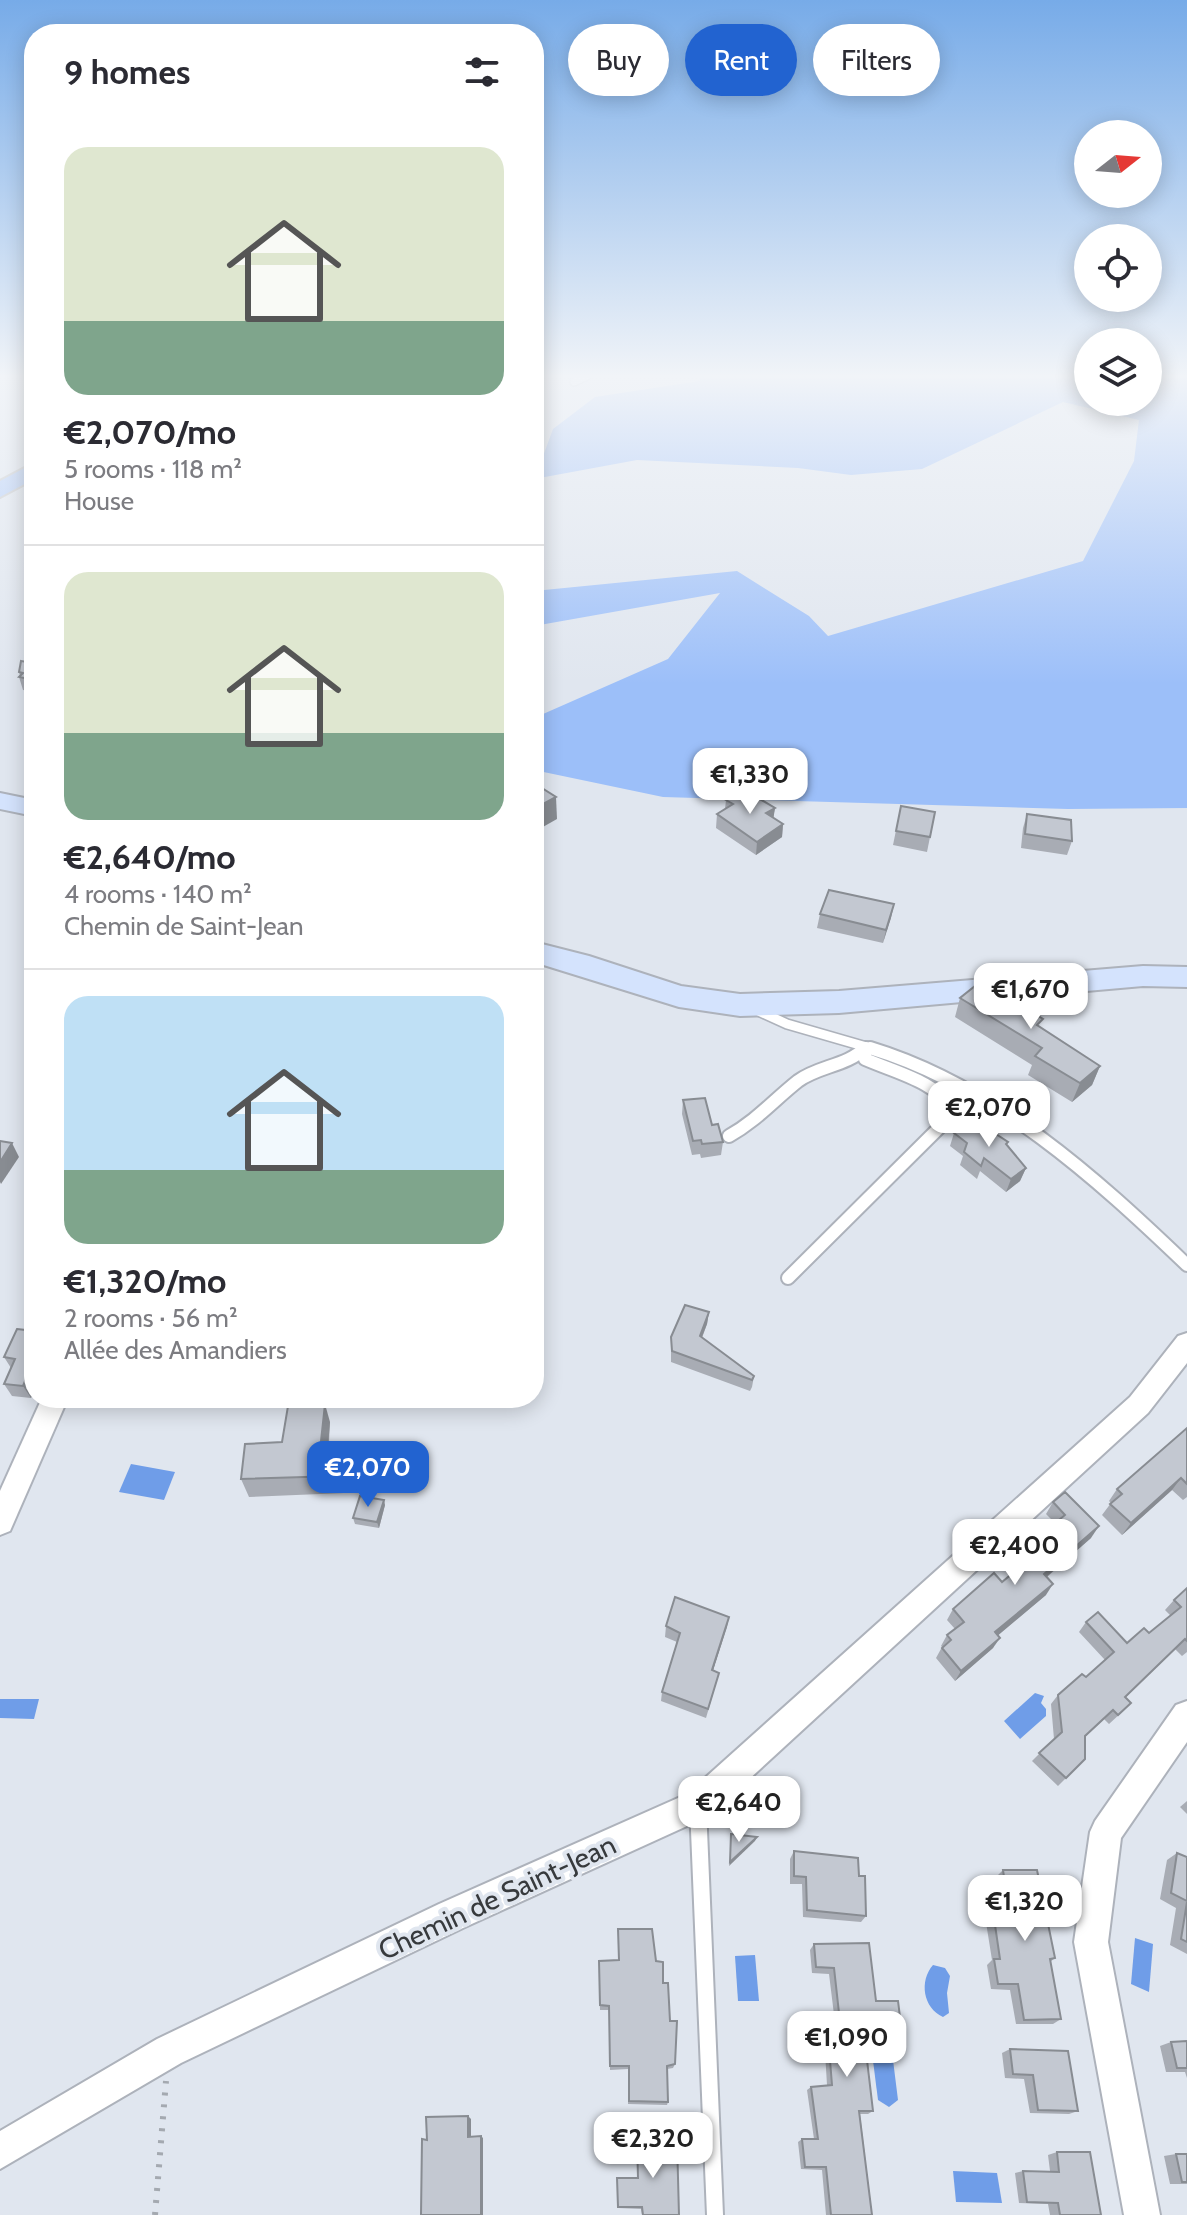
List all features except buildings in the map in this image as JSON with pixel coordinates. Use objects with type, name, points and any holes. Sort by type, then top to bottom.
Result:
[{"type":"main road","points":[[0,490],[21,477]]},
{"type":"street","points":[[0,801],[24,805]]},
{"type":"street","points":[[544,954],[679,996],[747,1005],[839,1002],[1143,976],[1187,977]]},
{"type":"street","name":"Chemin de Saint-Jean","points":[[0,2151],[169,2051],[451,1916],[698,1805],[1139,1405],[1187,1344]]},
{"type":"street","points":[[0,1522],[51,1408]]},
{"type":"street","points":[[1142,2215],[1091,1942],[1106,1832],[1187,1716]]},
{"type":"lane","points":[[747,1005],[778,1023],[889,1054],[972,1091],[1043,1137],[1111,1191],[1187,1265]]},
{"type":"lane","points":[[729,1136],[754,1122],[800,1079],[857,1056],[865,1048]]},
{"type":"lane","points":[[788,1278],[956,1111],[950,1099],[935,1089],[865,1059],[865,1048]]},
{"type":"lane","points":[[698,1805],[715,2215]]},
{"type":"path","points":[[155,2215],[169,2051]]},
{"type":"shaded area","points":[[1126,477],[1187,477],[1187,808],[1068,809],[663,797],[544,772],[544,714],[668,659],[720,593],[544,624],[544,590],[737,571],[809,616],[828,636],[1083,561]]},
{"type":"shaded area","points":[[131,1464],[175,1472],[164,1500],[119,1492]]},
{"type":"shaded area","points":[[1035,1693],[1044,1696],[1041,1703],[1046,1709],[1046,1716],[1020,1739],[1004,1721]]},
{"type":"shaded area","points":[[0,1699],[39,1699],[34,1719],[0,1718]]},
{"type":"shaded area","points":[[1135,1938],[1153,1944],[1149,1992],[1131,1984]]},
{"type":"shaded area","points":[[755,1955],[759,2001],[738,2001],[735,1956]]},
{"type":"shaded area","points":[[933,1965],[945,1968],[950,1976],[947,1993],[949,2013],[943,2017],[931,2007],[925,1994],[926,1979]]},
{"type":"shaded area","points":[[892,2052],[898,2100],[889,2107],[878,2100],[872,2053]]},
{"type":"shaded area","points":[[953,2171],[997,2173],[1002,2203],[956,2202]]}]
